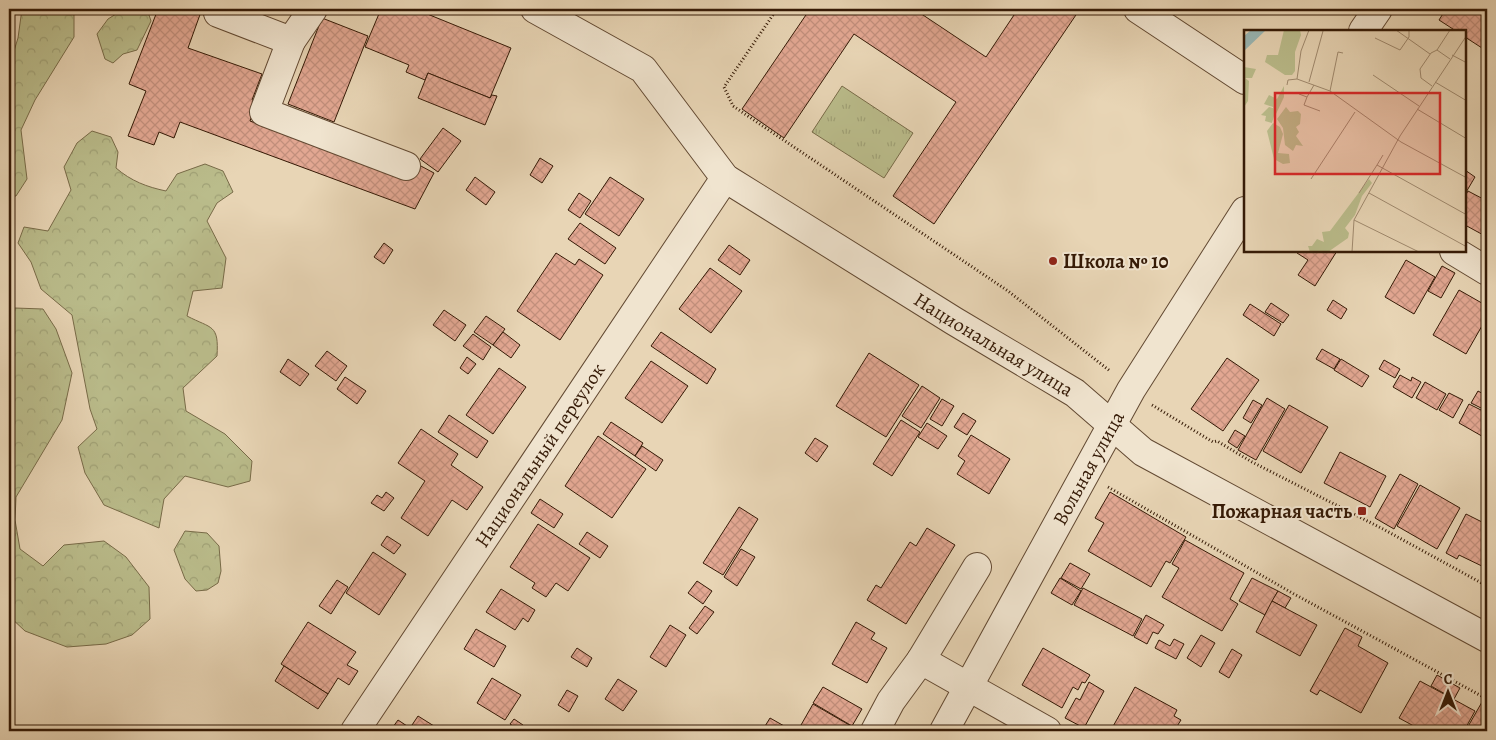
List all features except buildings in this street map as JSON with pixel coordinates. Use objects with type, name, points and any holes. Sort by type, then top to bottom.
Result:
[{"type":"street","points":[[312,9],[292,40],[264,112],[406,166]]},
{"type":"street","name":"Национальная улица","points":[[535,9],[643,69],[725,178],[954,321],[1075,393],[1112,423],[1142,452],[1487,638]]},
{"type":"street","points":[[1138,9],[1244,79]]},
{"type":"street","points":[[1364,30],[1378,9]]},
{"type":"street","points":[[218,13],[292,40]]},
{"type":"street","name":"Национальный переулок","points":[[356,731],[725,178]]},
{"type":"street","name":"Вольная улица","points":[[944,731],[1112,423],[1122,382],[1244,212]]},
{"type":"street","points":[[1456,252],[1487,271]]},
{"type":"street","points":[[875,731],[891,701],[922,660],[977,567]]},
{"type":"street","points":[[922,660],[1047,731]]},
{"type":"path","points":[[777,9],[724,87],[732,106],[1008,291],[1122,382],[1213,442],[1217,442],[1383,529],[1487,586]]},
{"type":"path","points":[[1107,486],[1294,594],[1487,699]]},
{"type":"green space","points":[[22,9],[74,9],[74,37],[35,100],[21,130],[27,179],[16,196],[9,197],[9,54],[13,54],[18,38]]},
{"type":"green space","points":[[124,9],[147,9],[151,21],[137,50],[123,54],[113,63],[105,59],[97,34],[108,19]]},
{"type":"green space","points":[[842,86],[913,133],[884,178],[812,132]]},
{"type":"green space","points":[[92,131],[111,137],[118,152],[116,168],[127,177],[140,183],[166,191],[177,174],[205,164],[223,171],[233,192],[217,203],[207,221],[226,258],[222,288],[193,291],[187,316],[208,326],[215,333],[217,338],[217,356],[183,388],[186,411],[225,434],[252,461],[250,481],[228,487],[185,476],[164,499],[159,528],[104,505],[85,473],[78,447],[97,429],[90,409],[72,315],[41,289],[31,262],[18,243],[24,227],[48,231],[71,190],[64,167],[77,143]]},
{"type":"green space","points":[[9,304],[15,308],[43,309],[56,329],[72,373],[62,420],[16,497],[15,520],[20,549],[43,566],[64,545],[104,541],[126,557],[149,587],[150,619],[132,635],[106,644],[67,647],[25,631],[9,616]]},
{"type":"green space","points":[[185,531],[207,533],[219,546],[221,571],[218,583],[207,590],[196,591],[185,579],[174,550]]},
{"type":"place","name":"Школа № 10","points":[[1053,261]]},
{"type":"place","name":"Пожарная часть","points":[[1362,511]]}]
